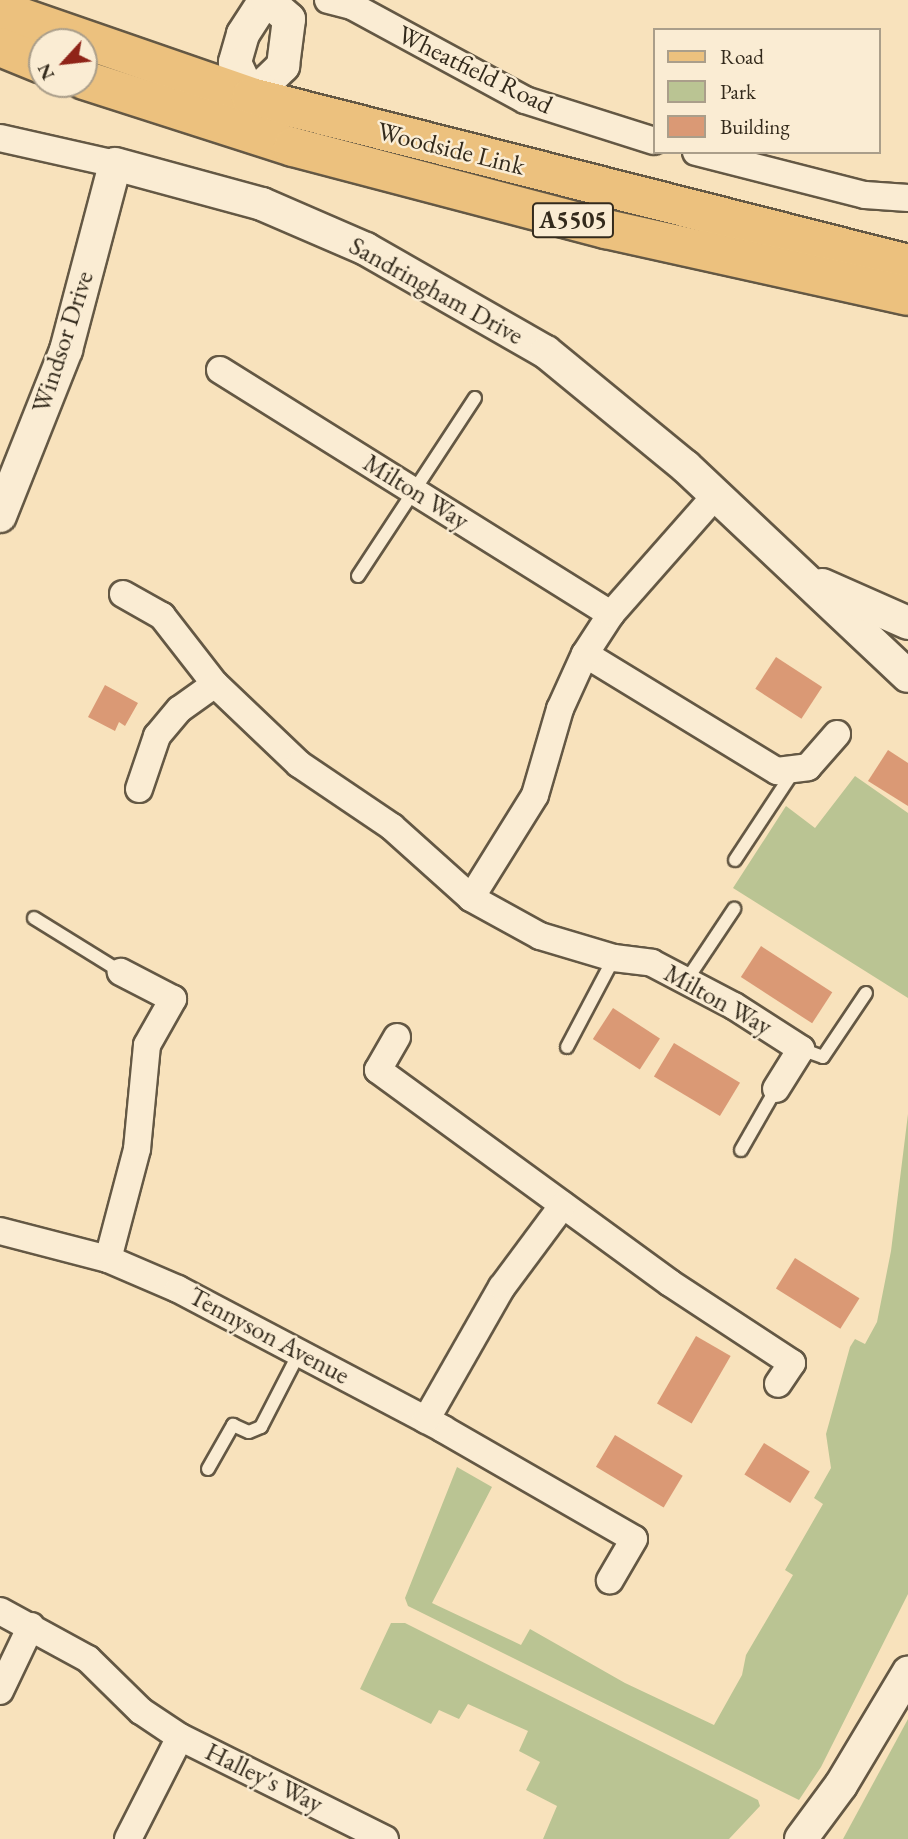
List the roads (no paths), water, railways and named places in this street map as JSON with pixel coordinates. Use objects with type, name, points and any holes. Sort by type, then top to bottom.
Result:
[{"type":"main road","name":"Woodside Link","points":[[0,10],[246,113],[606,229],[908,296]]},
{"type":"main road","points":[[0,47],[28,58]]},
{"type":"main road","name":"Woodside Link","points":[[98,83],[246,113],[908,264]]},
{"type":"street","points":[[266,0],[289,19],[283,66],[246,113],[235,62],[243,34],[266,0]]},
{"type":"street","name":"Wheatfield Road","points":[[328,0],[352,6],[525,100],[652,140]]},
{"type":"street","name":"Sandringham Drive","points":[[0,138],[115,164],[262,204],[366,249],[546,352],[715,496],[908,676]]},
{"type":"street","points":[[704,154],[865,195],[908,198]]},
{"type":"street","name":"Windsor Drive","points":[[0,516],[66,350],[115,164]]},
{"type":"street","name":"Milton Way","points":[[220,369],[611,614]]},
{"type":"street","points":[[471,898],[535,795],[560,709],[585,654],[611,614],[715,496]]},
{"type":"street","name":"Sandringham Drive","points":[[802,576],[908,622]]},
{"type":"street","name":"Milton Way","points":[[123,594],[162,616],[215,684],[299,764],[392,827],[471,898],[540,936],[614,958],[652,963],[801,1049],[776,1089]]},
{"type":"street","points":[[585,654],[777,771],[793,772],[808,768],[837,734]]},
{"type":"street","points":[[139,789],[158,736],[180,709],[215,684]]},
{"type":"street","points":[[108,1259],[136,1149],[147,1045],[173,999],[121,972]]},
{"type":"street","points":[[397,1037],[378,1070],[670,1283],[792,1363],[778,1384]]},
{"type":"street","points":[[426,1420],[502,1287],[562,1205]]},
{"type":"street","name":"Tennyson Avenue","points":[[0,1231],[108,1259],[300,1351],[634,1539],[610,1580]]},
{"type":"street","name":"Halley's Way","points":[[0,1611],[88,1659],[141,1711],[180,1737],[385,1839]]},
{"type":"street","points":[[0,1690],[31,1626]]},
{"type":"street","points":[[802,1839],[842,1785],[908,1673]]},
{"type":"street","name":"Halley's Way","points":[[128,1839],[180,1737]]},
{"type":"lane","points":[[358,576],[475,398]]},
{"type":"lane","points":[[735,860],[793,772]]},
{"type":"lane","points":[[686,981],[734,909]]},
{"type":"lane","points":[[34,918],[121,972]]},
{"type":"lane","points":[[567,1047],[614,958]]},
{"type":"lane","points":[[801,1049],[823,1057],[866,993]]},
{"type":"lane","points":[[741,1150],[776,1089]]},
{"type":"lane","points":[[208,1469],[233,1425],[249,1432],[261,1427],[300,1351]]}]
